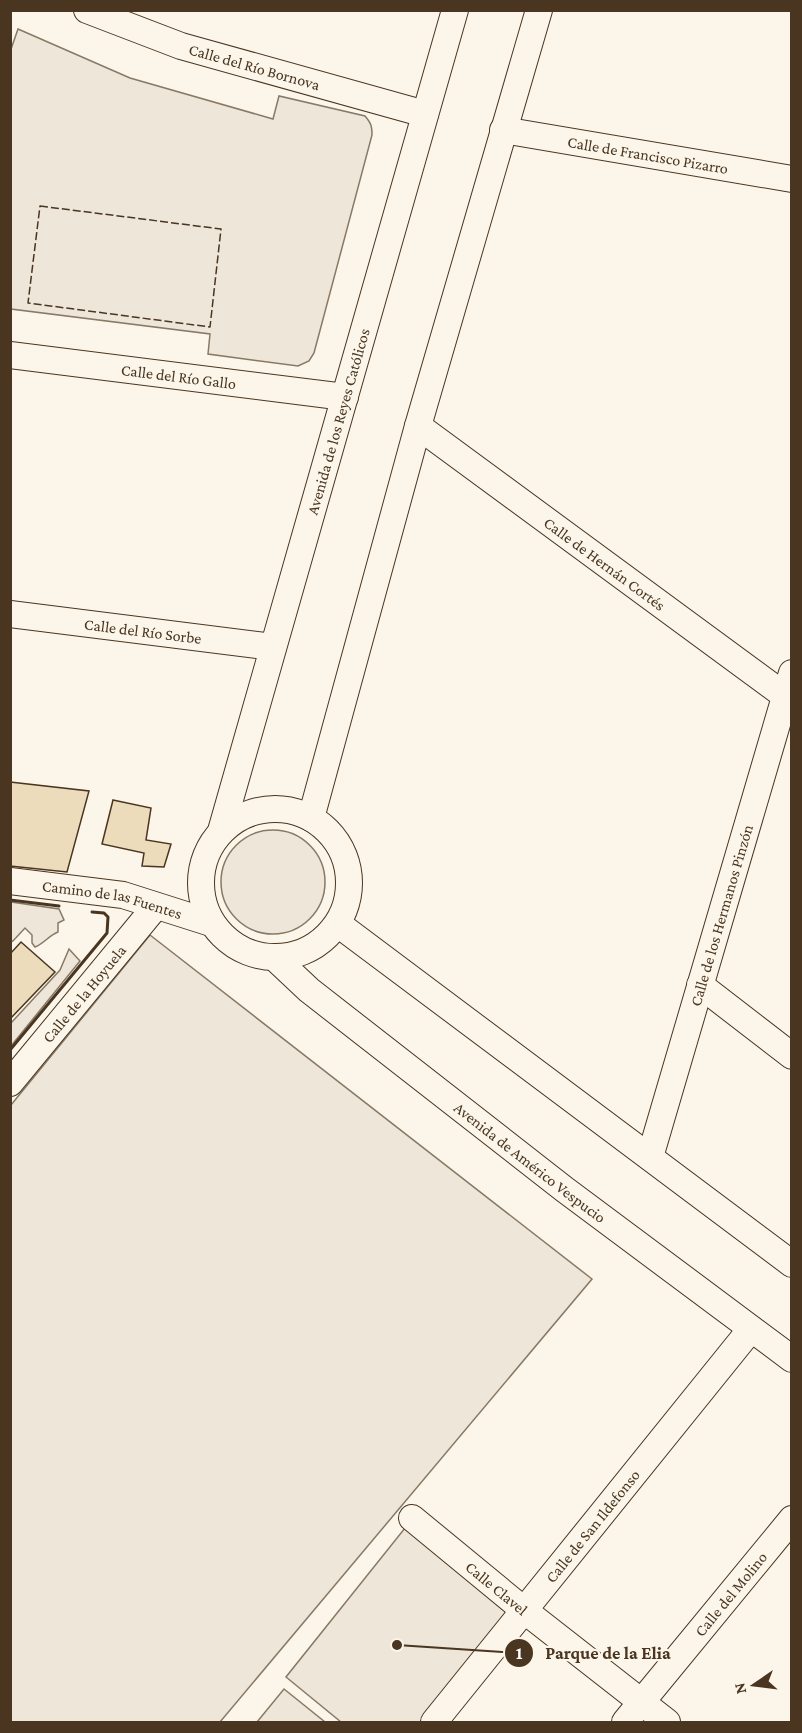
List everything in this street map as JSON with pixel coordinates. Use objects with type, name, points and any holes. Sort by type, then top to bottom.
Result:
[{"type":"street","name":"Calle del Río Bornova","points":[[87,10],[181,46],[425,114]]},
{"type":"street","name":"Avenida de los Reyes Católicos","points":[[221,831],[455,10]]},
{"type":"street","points":[[311,818],[418,426],[539,10]]},
{"type":"street","name":"Calle de Francisco Pizarro","points":[[503,130],[792,179]]},
{"type":"street","name":"Calle del Río Gallo","points":[[10,356],[345,397]]},
{"type":"street","name":"Calle de Hernán Cortés","points":[[418,426],[789,690]]},
{"type":"street","name":"Calle del Río Sorbe","points":[[10,614],[273,646]]},
{"type":"street","name":"Calle de los Hermanos Pinzón","points":[[650,1157],[789,690]]},
{"type":"street","points":[[263,809],[288,810],[311,818],[330,832],[343,853],[349,876],[348,901],[338,924],[321,942],[299,954],[275,958],[250,954],[228,942],[211,923],[202,900],[201,874],[207,851],[221,831],[240,817],[263,809]]},
{"type":"street","name":"Camino de las Fuentes","points":[[10,881],[123,895],[211,923]]},
{"type":"street","name":"Calle de la Hoyuela","points":[[10,1083],[156,906]]},
{"type":"street","points":[[338,924],[792,1264]]},
{"type":"street","name":"Avenida de Américo Vespucio","points":[[275,958],[309,990],[536,1167],[792,1359]]},
{"type":"street","points":[[700,985],[792,1056]]},
{"type":"street","name":"Calle de San Ildefonso","points":[[434,1722],[750,1329]]},
{"type":"street","name":"Calle Clavel","points":[[412,1518],[525,1611],[667,1722]]},
{"type":"street","name":"Calle del Molino","points":[[624,1722],[792,1519]]},
{"type":"shaded area","points":[[18,29],[130,78],[273,119],[279,96],[365,116],[371,125],[372,135],[314,353],[309,361],[298,366],[208,354],[210,334],[11,309],[10,52]]},
{"type":"shaded area","points":[[273,830],[293,834],[310,845],[321,862],[325,882],[321,902],[310,919],[293,930],[273,934],[253,930],[236,919],[225,902],[221,882],[225,862],[236,845],[253,834]]},
{"type":"shaded area","points":[[11,902],[59,909],[64,920],[58,923],[58,932],[35,947],[32,943],[32,935],[25,928],[11,942]]},
{"type":"shaded area","points":[[150,935],[592,1279],[220,1722],[11,1722],[11,1105]]},
{"type":"shaded area","points":[[69,949],[80,961],[11,1046],[11,1023],[60,970]]},
{"type":"shaded area","points":[[405,1528],[508,1614],[420,1722],[341,1722],[286,1677]]},
{"type":"shaded area","points":[[284,1689],[325,1722],[257,1722]]},
{"type":"building","points":[[10,782],[89,791],[67,872],[10,866]]},
{"type":"building","points":[[113,800],[151,808],[146,840],[171,844],[164,867],[142,866],[144,853],[102,844]]},
{"type":"building","points":[[21,942],[55,972],[10,1019],[10,954]]},
{"type":"fence","points":[[40,206],[221,229],[210,327],[28,303],[40,206]]},
{"type":"wall","points":[[10,900],[59,906]]},
{"type":"wall","points":[[10,1050],[107,933],[108,917],[104,913],[92,912]]},
{"type":"place","name":"Parque de la Elia","points":[[397,1645]]}]
